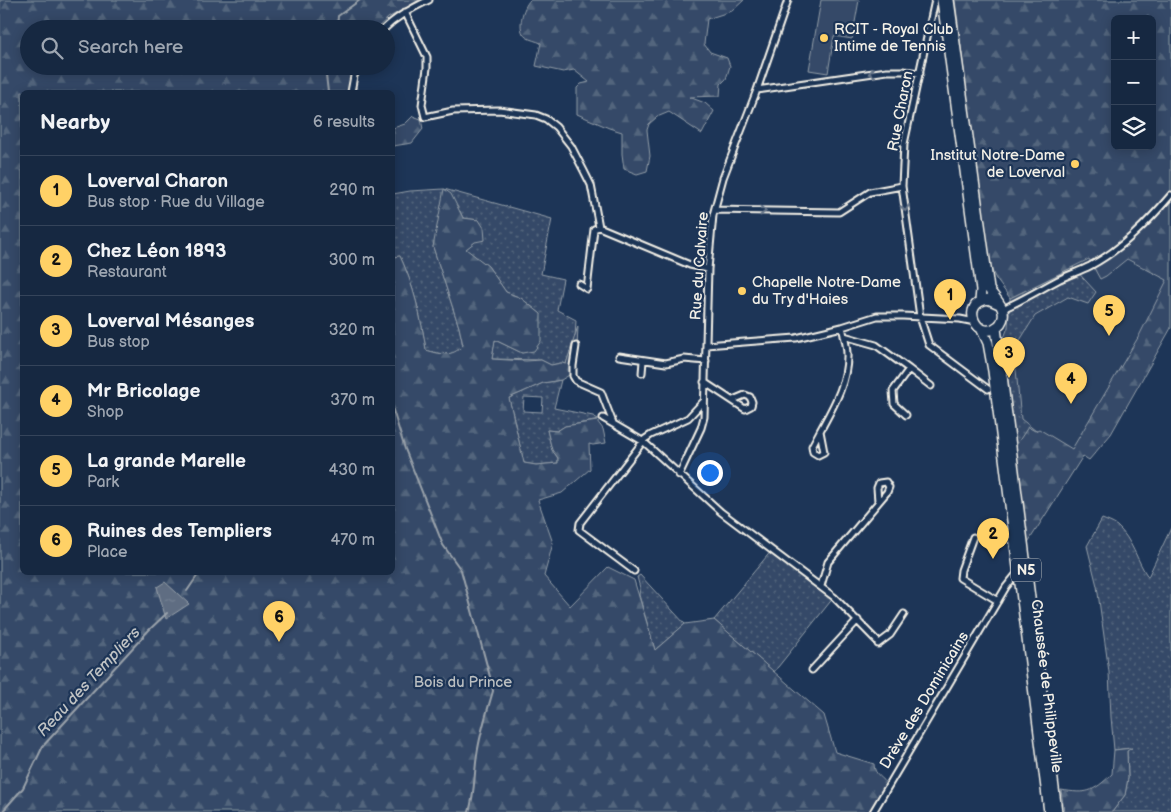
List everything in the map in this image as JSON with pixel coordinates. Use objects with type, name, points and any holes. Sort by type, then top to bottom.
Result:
[{"type":"main road","points":[[942,0],[981,290],[980,301],[975,306],[973,312]]},
{"type":"main road","points":[[949,0],[989,289],[1001,307]]},
{"type":"main road","points":[[980,301],[992,300],[1001,307]]},
{"type":"main road","name":"N5","points":[[996,328],[1002,321],[1001,307]]},
{"type":"main road","name":"N5","points":[[973,312],[978,325]]},
{"type":"main road","points":[[978,325],[988,330],[996,328]]},
{"type":"main road","name":"Chaussée de Philippeville","points":[[978,325],[988,342],[1050,812]]},
{"type":"main road","name":"Chaussée de Philippeville","points":[[996,328],[1057,812]]},
{"type":"street","points":[[393,20],[429,0]]},
{"type":"street","name":"Rue du Calvaire","points":[[679,475],[701,428],[704,417],[708,269],[710,234],[715,210],[723,178],[757,90],[788,0]]},
{"type":"street","name":"Rue Charon","points":[[936,0],[904,144],[902,186],[920,317],[930,345],[988,389]]},
{"type":"street","points":[[405,12],[427,57],[422,99],[425,118],[453,111],[499,110],[536,115],[546,119],[556,127],[571,146],[584,171],[591,186],[599,227]]},
{"type":"street","points":[[757,90],[887,71],[920,73]]},
{"type":"street","points":[[351,90],[354,75]]},
{"type":"street","points":[[715,210],[839,212],[870,192],[902,186]]},
{"type":"street","points":[[1001,307],[1007,307],[1061,278],[1090,266],[1113,251],[1128,240],[1152,217],[1171,195]]},
{"type":"street","points":[[579,284],[587,289],[594,229],[599,227],[690,265],[708,269]]},
{"type":"street","points":[[960,319],[973,312]]},
{"type":"street","points":[[706,345],[796,338],[877,316],[960,319],[978,325]]},
{"type":"street","points":[[820,431],[832,409],[844,378],[847,354],[842,327]]},
{"type":"street","points":[[844,336],[876,345],[931,386]]},
{"type":"street","points":[[576,346],[573,376],[576,381],[601,392],[613,423]]},
{"type":"street","points":[[618,356],[666,363],[684,359],[706,361]]},
{"type":"street","points":[[642,373],[643,361]]},
{"type":"street","points":[[906,415],[894,404],[893,391],[909,369]]},
{"type":"street","points":[[704,382],[734,400]]},
{"type":"street","points":[[634,571],[579,530],[580,524],[651,435],[688,418],[704,402]]},
{"type":"street","points":[[603,418],[644,442],[738,526],[821,586],[858,620],[878,644],[890,635],[904,614]]},
{"type":"street","points":[[821,586],[828,562],[878,501]]},
{"type":"street","points":[[972,537],[960,578],[998,601]]},
{"type":"street","name":"Drève des Dominicains","points":[[873,812],[998,601],[1014,575],[1019,571]]},
{"type":"street","points":[[812,670],[858,620]]},
{"type":"shaded area","name":"Institut Notre-Dame de Loverval","points":[[958,0],[1171,0],[1171,182],[1150,211],[1088,260],[1106,276],[1127,259],[1167,280],[1139,336],[1072,450],[1039,429],[1036,431],[1021,419],[1014,350],[1035,316],[1069,297],[1073,267]]},
{"type":"green space","name":"Bois du Prince","points":[[0,0],[419,0],[386,20],[20,20],[20,75],[356,75],[353,83],[358,90],[20,90],[20,575],[395,575],[395,257],[400,256],[413,290],[426,350],[446,354],[455,352],[463,345],[433,247],[444,189],[451,194],[463,218],[479,220],[484,228],[485,240],[475,242],[466,249],[488,266],[506,292],[521,298],[541,314],[541,341],[534,351],[522,353],[495,340],[492,359],[541,360],[551,365],[566,364],[578,326],[576,371],[561,380],[543,383],[509,398],[524,463],[536,465],[558,463],[558,458],[552,450],[547,430],[557,431],[565,426],[597,421],[603,429],[606,443],[589,444],[590,469],[562,493],[538,500],[553,543],[544,576],[570,606],[608,567],[634,580],[655,650],[685,624],[714,620],[824,715],[835,752],[874,764],[877,774],[888,786],[871,812],[0,812]]},
{"type":"green space","points":[[530,0],[744,0],[732,11],[707,19],[704,44],[710,52],[727,58],[730,66],[726,79],[721,84],[720,96],[689,97],[705,103],[714,111],[702,134],[669,112],[657,117],[649,124],[647,130],[650,156],[647,171],[637,174],[624,169],[622,132],[577,114],[577,88],[581,84],[589,82],[574,70],[563,72],[536,66],[541,43],[526,37],[521,29],[523,13]]},
{"type":"green space","name":"RCIT - Royal Club Intime de Tennis","points":[[821,0],[859,0],[852,39],[834,36],[828,73],[809,70]]},
{"type":"green space","name":"Institut Notre-Dame de Loverval","points":[[955,0],[1171,0],[1171,328],[1111,434],[1089,460],[1083,456],[1027,544],[1015,447],[1028,427],[1035,431],[1039,429],[1072,449],[1139,336],[1167,280],[1127,259],[1100,279],[1089,259],[1010,298],[996,279],[989,265]]},
{"type":"green space","points":[[413,116],[421,119],[423,129],[412,143],[395,146],[395,127],[405,124]]},
{"type":"green space","points":[[444,189],[552,219],[541,274],[563,279],[557,310],[576,320],[575,338],[566,364],[551,365],[541,360],[492,359],[495,340],[522,353],[541,314],[521,298],[506,292],[488,266],[465,249],[475,242],[479,220],[463,218],[460,211],[438,229],[433,247],[459,327],[463,346],[450,354],[426,350],[413,290],[400,256],[395,257],[395,194]]},
{"type":"green space","points":[[1073,267],[1096,292],[1088,304],[1068,297],[1035,316],[1014,350],[1021,419],[1036,431],[1015,447],[1004,338],[1008,327],[1010,298]]},
{"type":"green space","points":[[561,380],[554,408],[593,416],[600,420],[565,426],[557,431],[547,430],[552,450],[558,458],[558,463],[536,465],[524,463],[509,398],[543,383]],"holes":[[[524,397],[543,398],[542,412],[523,411]]]},
{"type":"green space","points":[[1102,519],[1115,525],[1122,531],[1148,577],[1171,528],[1171,812],[1112,812],[1125,795],[1128,778],[1127,750],[1130,748],[1114,750],[1109,672],[1097,586],[1087,546]]},
{"type":"green space","points":[[772,550],[834,597],[774,672],[714,620]]},
{"type":"green space","points":[[640,575],[685,624],[655,650],[639,595],[640,588],[637,577]]},
{"type":"green space","points":[[1132,748],[1127,751],[1128,778],[1125,795],[1112,812],[1064,812],[1061,790],[1089,791],[1112,774],[1114,750]]},
{"type":"water","points":[[165,582],[189,604],[166,619],[157,587]]},
{"type":"waterway","points":[[338,20],[338,16],[360,0]]},
{"type":"waterway","points":[[326,75],[328,90]]},
{"type":"waterway","points":[[395,417],[405,449],[443,545],[461,570],[492,684],[493,691],[478,747],[469,812]]},
{"type":"waterway","name":"Reau des Templiers","points":[[187,591],[198,575]]},
{"type":"waterway","name":"Reau des Templiers","points":[[2,812],[23,788],[43,746],[149,630],[167,613]]},
{"type":"place","name":"RCIT - Royal Club Intime de Tennis","points":[[824,38]]},
{"type":"place","name":"Institut Notre-Dame de Loverval","points":[[1075,164]]},
{"type":"place","name":"Chapelle Notre-Dame du Try d'Haies","points":[[742,291]]},
{"type":"place","name":"Loverval Charon","points":[[950,320]]},
{"type":"place","name":"La grande Marelle","points":[[1109,336]]},
{"type":"place","name":"Loverval Mésanges","points":[[1009,378]]},
{"type":"place","name":"Mr Bricolage","points":[[1071,404]]},
{"type":"place","name":"Chez Léon 1893","points":[[993,559]]},
{"type":"place","name":"Ruines des Templiers","points":[[279,642]]}]
